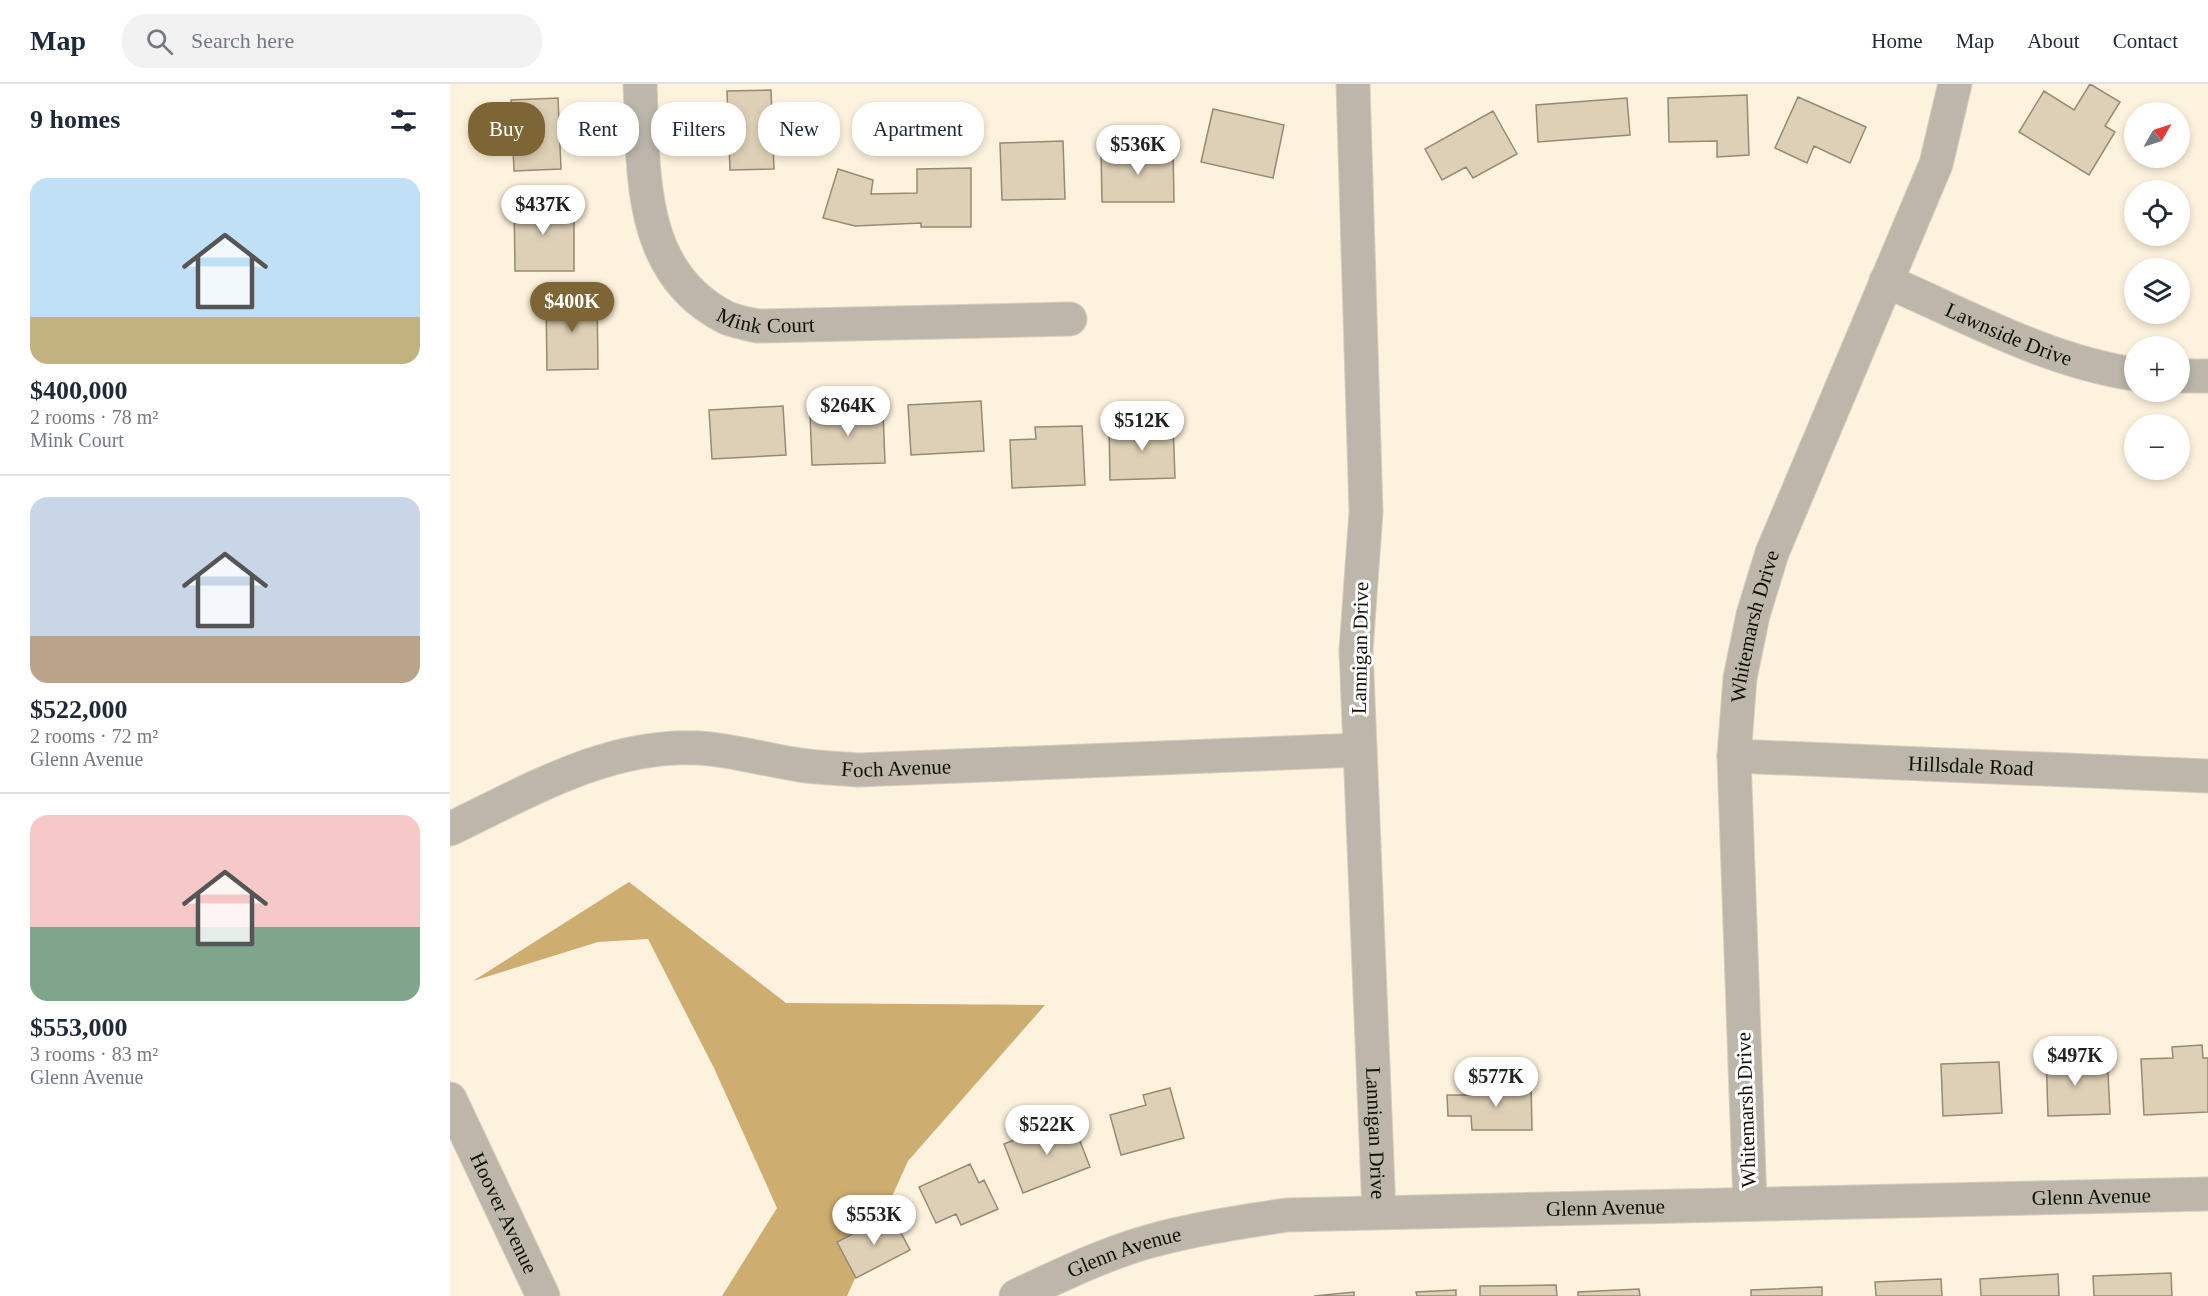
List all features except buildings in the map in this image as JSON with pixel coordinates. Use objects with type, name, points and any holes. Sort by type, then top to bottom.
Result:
[{"type":"street","name":"Mink Court","points":[[640,84],[645,189],[660,250],[679,280],[703,304],[730,319],[758,326],[1070,319]]},
{"type":"street","name":"Lannigan Drive","points":[[1353,84],[1366,512],[1356,650],[1379,1212]]},
{"type":"street","name":"Whitemarsh Drive","points":[[1750,1204],[1734,756],[1740,678],[1753,615],[1772,553],[1936,164],[1955,84]]},
{"type":"street","name":"Lawnside Drive","points":[[1886,281],[2059,357],[2124,372]]},
{"type":"street","points":[[2190,376],[2208,376]]},
{"type":"street","name":"Foch Avenue","points":[[450,829],[576,770],[617,756],[656,749],[699,748],[796,765],[858,770],[1360,750]]},
{"type":"street","name":"Hillsdale Road","points":[[1734,756],[2208,776]]},
{"type":"street","name":"Hoover Avenue","points":[[450,1099],[543,1296]]},
{"type":"street","name":"Glenn Avenue","points":[[1016,1296],[1083,1264],[1146,1242],[1216,1225],[1287,1215],[2208,1194]]},
{"type":"shaded area","points":[[629,882],[786,1003],[1045,1005],[908,1161],[847,1296],[722,1296],[777,1208],[714,1068],[648,939],[598,942],[473,981]]}]
